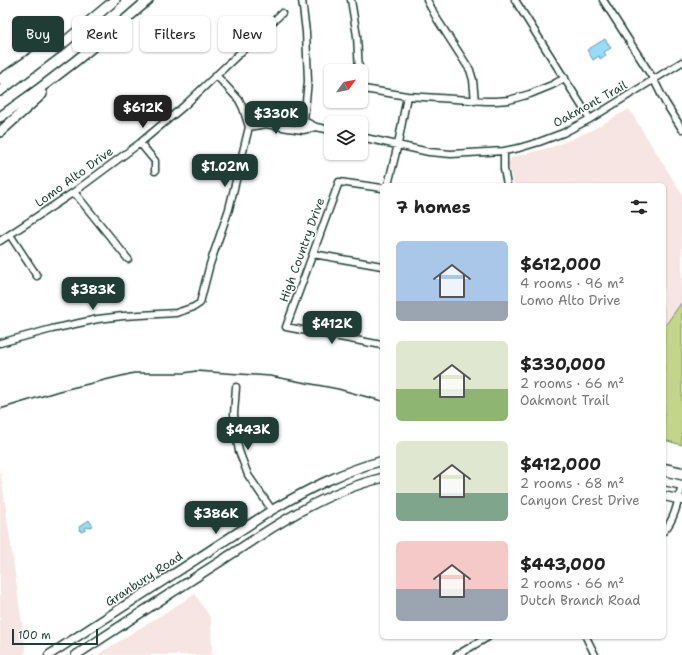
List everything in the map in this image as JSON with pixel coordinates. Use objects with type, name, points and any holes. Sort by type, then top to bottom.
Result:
[{"type":"highway","points":[[0,132],[86,53],[148,0]]},
{"type":"highway","points":[[0,80],[114,1]]},
{"type":"highway","points":[[0,90],[61,45],[114,1]]},
{"type":"highway","points":[[0,117],[86,53]]},
{"type":"main road","name":"Granbury Road","points":[[49,655],[272,510],[308,490],[338,476],[380,462]]},
{"type":"main road","points":[[76,655],[280,523],[316,503],[351,487],[380,479]]},
{"type":"main road","points":[[666,481],[682,485]]},
{"type":"main road","points":[[666,496],[680,499]]},
{"type":"main road","points":[[272,510],[280,523]]},
{"type":"main road","points":[[143,593],[152,606]]},
{"type":"street","points":[[302,0],[306,32],[308,81],[303,130]]},
{"type":"street","points":[[351,0],[357,36],[359,64]]},
{"type":"street","points":[[427,0],[437,19],[470,70],[473,80],[475,101]]},
{"type":"street","points":[[515,0],[590,119]]},
{"type":"street","points":[[603,0],[654,80],[665,102],[682,129]]},
{"type":"street","name":"Lomo Alto Drive","points":[[0,241],[74,192],[140,143],[184,106],[282,13]]},
{"type":"street","name":"Oakmont Trail","points":[[368,138],[429,152],[451,154],[504,151],[519,148],[563,133],[590,119],[682,62]]},
{"type":"street","points":[[0,343],[52,329],[98,319],[176,313],[194,307],[200,303],[210,264],[228,209],[249,127],[243,108],[238,100],[216,75]]},
{"type":"street","points":[[368,90],[407,96],[496,101],[519,97],[543,90],[565,78]]},
{"type":"street","points":[[388,183],[407,96]]},
{"type":"street","points":[[246,117],[267,113],[304,121],[316,127],[324,129]]},
{"type":"street","points":[[249,127],[266,124],[303,130],[316,127]]},
{"type":"street","points":[[140,143],[155,161],[155,171]]},
{"type":"street","points":[[504,151],[504,169],[507,183]]},
{"type":"street","name":"High Country Drive","points":[[380,188],[338,182],[286,327],[380,345]]},
{"type":"street","points":[[74,192],[128,259]]},
{"type":"street","points":[[10,235],[37,276]]},
{"type":"street","points":[[313,254],[380,266]]},
{"type":"street","points":[[236,387],[234,414],[239,451],[248,475],[272,510]]},
{"type":"street","points":[[666,529],[674,516],[680,499],[682,485]]},
{"type":"street","points":[[457,655],[485,639]]},
{"type":"street","points":[[587,639],[595,655]]},
{"type":"shaded area","points":[[629,109],[682,194],[682,302],[666,324],[666,183],[513,183],[508,164],[513,157],[552,147],[590,131]]},
{"type":"shaded area","points":[[0,467],[26,652],[21,655],[0,655]]},
{"type":"shaded area","points":[[195,594],[211,619],[212,655],[97,655]]},
{"type":"green space","points":[[682,302],[682,445],[666,441],[666,324]]},
{"type":"water","points":[[605,39],[611,48],[604,52],[606,55],[600,59],[599,56],[593,60],[587,50]]},
{"type":"water","points":[[89,520],[93,526],[85,528],[86,530],[81,532],[79,527]]},
{"type":"railway","points":[[0,409],[59,391],[134,373],[184,373],[196,371],[270,376],[338,389],[380,400]]},
{"type":"railway","points":[[666,463],[682,467]]}]
